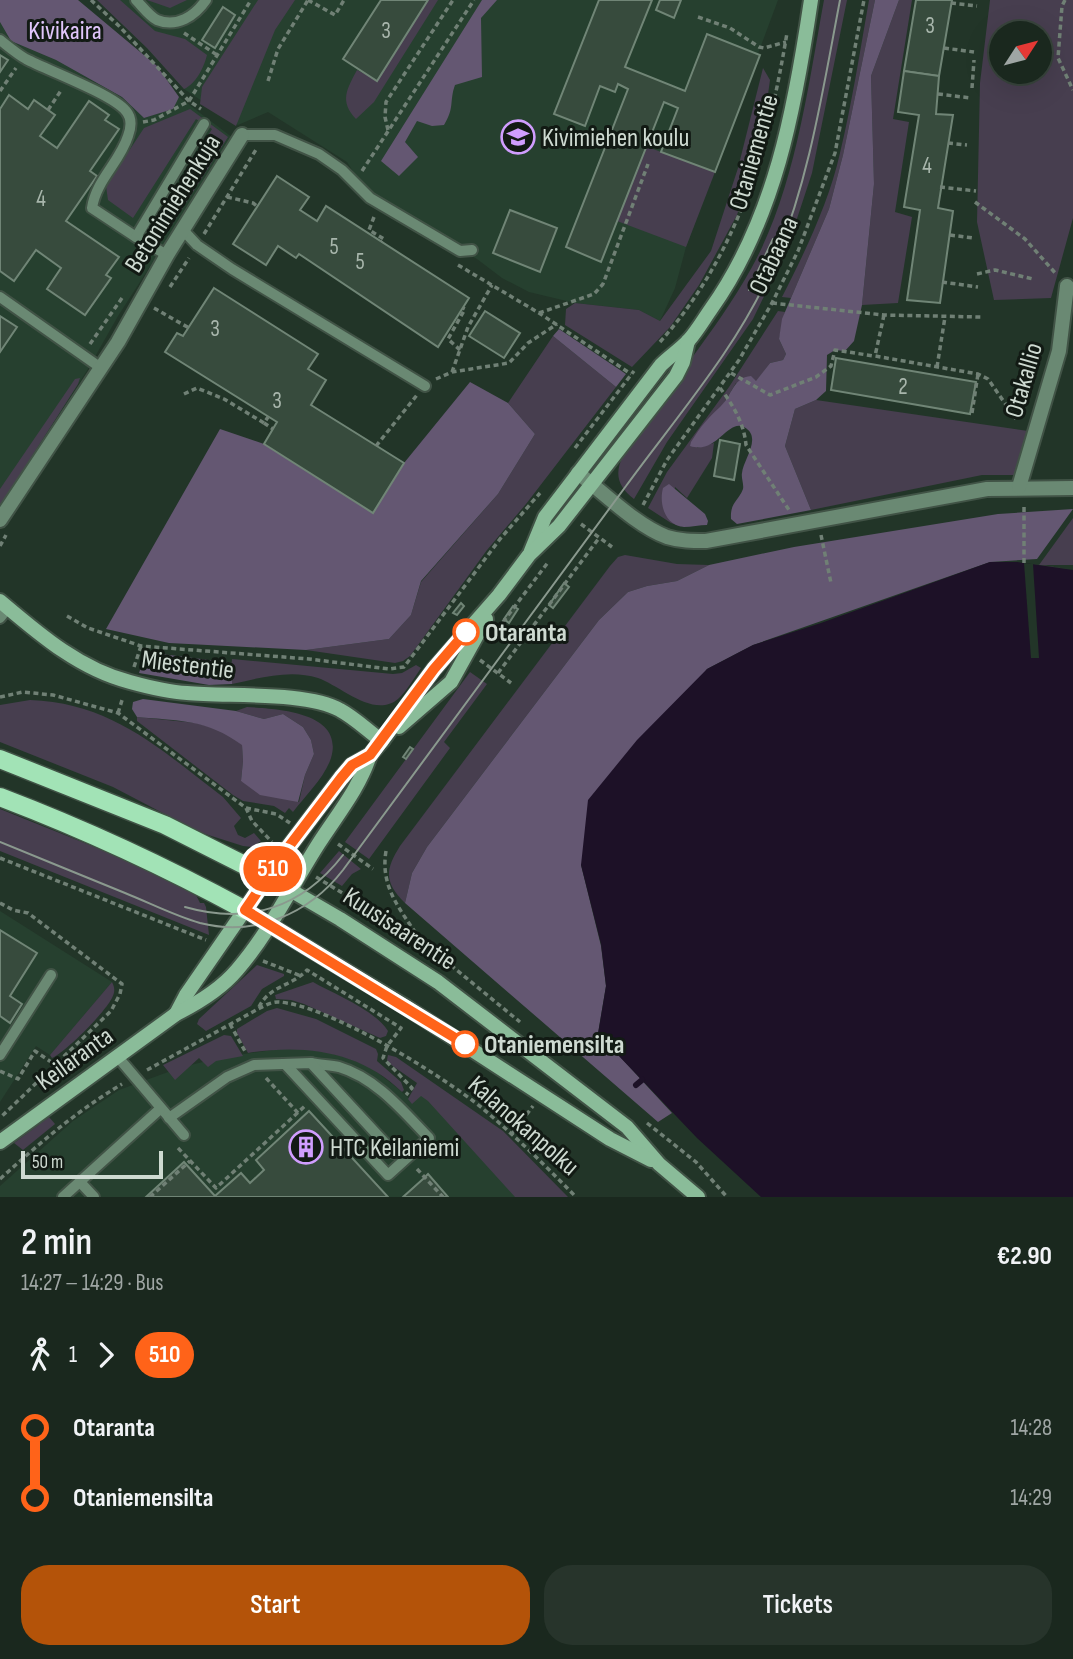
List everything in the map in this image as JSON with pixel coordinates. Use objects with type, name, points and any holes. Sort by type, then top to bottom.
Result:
[{"type":"main road","name":"Otaniementie","points":[[529,555],[545,517],[661,365],[688,341],[740,263],[772,188],[799,72],[811,0]]},
{"type":"main road","name":"Otaniementie","points":[[245,910],[352,765],[370,755],[434,669],[499,595],[529,555],[559,526],[593,484],[676,376],[688,341]]},
{"type":"main road","name":"Otaniementie","points":[[382,741],[451,682],[499,595]]},
{"type":"main road","name":"Miestentie","points":[[3,609],[78,661],[105,674],[129,682],[184,693],[321,702],[339,709],[382,741]]},
{"type":"main road","name":"Otaniementie","points":[[269,924],[346,799],[364,775],[370,755]]},
{"type":"main road","name":"Kuusisaarentie","points":[[0,759],[165,825],[268,877],[438,982],[627,1127],[659,1164],[698,1197]]},
{"type":"main road","name":"Kuusisaarentie","points":[[0,797],[61,820],[149,859],[245,910],[406,1007],[610,1139],[659,1164]]},
{"type":"main road","name":"Keilaranta","points":[[176,1014],[186,995],[245,910]]},
{"type":"main road","name":"Keilaranta","points":[[0,1142],[176,1014],[201,1001],[222,984],[237,970],[269,924]]},
{"type":"street","name":"Betonimiehenkuja","points":[[0,520],[100,368],[242,135]]},
{"type":"street","name":"Otakallio","points":[[1021,493],[1059,351],[1068,286]]},
{"type":"street","points":[[578,473],[643,524],[664,536],[682,541],[706,541],[987,489],[1021,493],[1073,488]]},
{"type":"lane","points":[[136,0],[156,19],[166,21],[187,19],[206,0]]},
{"type":"lane","points":[[0,40],[24,58],[122,107],[128,113],[130,125],[127,139],[94,194],[92,208],[167,255]]},
{"type":"lane","points":[[136,237],[204,124]]},
{"type":"lane","name":"Betonimiehenkuja","points":[[242,135],[275,135],[294,141],[342,170],[353,184],[370,198],[453,246],[466,252],[472,250]]},
{"type":"lane","points":[[183,230],[197,245],[232,269],[425,386]]},
{"type":"lane","points":[[0,298],[100,368]]},
{"type":"lane","points":[[0,1055],[51,975]]},
{"type":"lane","points":[[117,1056],[184,1135]]},
{"type":"lane","points":[[169,1118],[227,1077],[254,1065],[312,1063],[338,1067],[358,1076],[397,1104],[429,1138],[388,1175],[286,1065]]},
{"type":"lane","points":[[312,1063],[394,1153]]},
{"type":"lane","points":[[63,1197],[160,1109]]},
{"type":"lane","points":[[80,1182],[94,1197]]},
{"type":"path","points":[[130,125],[153,120],[190,101],[250,0]]},
{"type":"path","points":[[268,81],[278,49],[308,0],[335,15],[344,0]]},
{"type":"path","points":[[388,130],[386,103],[453,0]]},
{"type":"path","points":[[353,184],[474,0]]},
{"type":"path","name":"Otabaana","points":[[649,497],[667,460],[731,373],[772,303],[802,240],[835,153],[864,0]]},
{"type":"path","points":[[1065,0],[1062,6],[1058,58],[1073,90]]},
{"type":"path","points":[[951,3],[976,6]]},
{"type":"path","points":[[698,17],[730,28],[759,47],[786,42]]},
{"type":"path","points":[[166,21],[217,55]]},
{"type":"path","points":[[659,343],[714,269],[736,226],[758,166],[788,32]]},
{"type":"path","points":[[944,48],[974,52]]},
{"type":"path","points":[[0,91],[24,58]]},
{"type":"path","points":[[972,88],[974,60]]},
{"type":"path","points":[[48,110],[69,79]]},
{"type":"path","points":[[938,94],[971,98]]},
{"type":"path","points":[[948,143],[967,145]]},
{"type":"path","points":[[540,313],[594,294],[603,284],[648,164]]},
{"type":"path","points":[[940,187],[976,191]]},
{"type":"path","points":[[227,197],[257,206]]},
{"type":"path","points":[[975,202],[1025,239],[1068,286]]},
{"type":"path","points":[[374,217],[369,230],[384,239],[381,242]]},
{"type":"path","points":[[950,235],[973,239]]},
{"type":"path","points":[[977,274],[995,270],[1033,279]]},
{"type":"path","points":[[942,282],[978,287]]},
{"type":"path","points":[[452,372],[468,327],[492,285]]},
{"type":"path","points":[[83,356],[126,291]]},
{"type":"path","points":[[142,298],[189,328]]},
{"type":"path","points":[[772,303],[884,315],[981,317]]},
{"type":"path","points":[[460,350],[449,339],[465,309],[463,308]]},
{"type":"path","points":[[875,356],[884,315]]},
{"type":"path","points":[[937,367],[945,317]]},
{"type":"path","points":[[376,446],[425,386],[452,372],[509,363],[528,343],[557,324],[631,374]]},
{"type":"path","points":[[731,373],[770,395],[816,377],[831,366],[835,350],[875,356],[978,374],[988,379],[1016,419]]},
{"type":"path","points":[[573,450],[640,364]]},
{"type":"path","points":[[972,413],[978,374]]},
{"type":"path","points":[[184,394],[198,388],[224,398],[273,429]]},
{"type":"path","points":[[720,388],[733,405],[746,444],[797,523]]},
{"type":"path","points":[[264,423],[268,417]]},
{"type":"path","points":[[67,616],[88,628],[141,646],[309,659],[389,669],[404,667],[500,539],[548,483]]},
{"type":"path","points":[[1021,493],[1024,563]]},
{"type":"path","points":[[820,533],[831,583]]},
{"type":"path","points":[[498,673],[599,538]]},
{"type":"path","points":[[500,626],[554,553]]},
{"type":"path","points":[[0,696],[23,692],[52,695],[118,713],[246,808]]},
{"type":"path","points":[[386,851],[385,881],[420,940]]},
{"type":"path","points":[[0,858],[182,932],[221,945]]},
{"type":"path","points":[[353,899],[420,940],[447,961]]},
{"type":"path","points":[[0,903],[13,910],[28,913],[122,984],[111,1011],[0,1118]]},
{"type":"path","points":[[248,955],[301,976],[307,970],[401,1028],[387,1046],[383,1058],[412,1088],[407,1094]]},
{"type":"path","name":"Kalanokanpolku","points":[[301,976],[264,996],[258,1009],[275,1002],[301,1007],[387,1046],[480,1107],[576,1197]]},
{"type":"path","points":[[0,1071],[18,1079],[35,1051],[54,1064]]},
{"type":"path","points":[[120,1084],[128,1093]]},
{"type":"path","points":[[511,1135],[542,1095]]},
{"type":"path","points":[[172,1141],[216,1188],[316,1096]]},
{"type":"path","points":[[407,1158],[443,1197]]},
{"type":"path","points":[[150,1197],[190,1160]]},
{"type":"path","points":[[0,1179],[19,1162]]},
{"type":"shaded area","name":"Kivimiehen koulu","points":[[97,0],[778,0],[686,247],[675,288],[660,321],[639,310],[575,303],[529,292],[502,278],[477,259],[370,198],[347,162],[268,112],[238,125],[184,89],[147,48]]},
{"type":"shaded area","points":[[97,0],[120,0],[155,31],[185,39],[207,55],[196,79],[184,89],[147,48]]},
{"type":"shaded area","points":[[147,0],[187,0],[170,8]]},
{"type":"shaded area","points":[[258,0],[295,0],[275,30],[236,126],[200,104],[202,87]]},
{"type":"shaded area","points":[[428,0],[438,0],[374,102],[356,119],[348,106],[346,95],[357,70],[377,80]]},
{"type":"shaded area","points":[[824,0],[847,0],[812,173],[787,249],[753,319],[667,442],[634,499],[624,490],[619,480],[623,456],[737,292],[767,237],[798,137]]},
{"type":"shaded area","points":[[869,0],[875,0],[829,209],[791,298],[782,297],[830,190],[848,115]]},
{"type":"shaded area","points":[[899,0],[912,0],[893,119],[909,122],[895,212],[912,217],[898,303],[862,305],[874,184],[871,76]]},
{"type":"shaded area","points":[[990,0],[1073,0],[1073,218],[1051,298],[994,300],[977,222],[980,83]]},
{"type":"shaded area","points":[[0,22],[11,41],[56,60],[122,97],[144,118],[172,109],[179,97],[233,138],[0,506]]},
{"type":"shaded area","points":[[763,68],[770,80],[766,109],[753,165],[737,215],[699,285],[670,327],[632,367],[565,325],[566,309],[575,303],[639,310],[660,321],[711,251],[738,168]]},
{"type":"shaded area","points":[[190,109],[228,137],[166,234],[158,237],[153,233],[163,210],[212,129],[196,119],[133,218],[108,200],[106,186],[144,128]]},
{"type":"shaded area","points":[[645,146],[715,172],[686,247],[617,221]]},
{"type":"shaded area","points":[[778,311],[785,312],[779,339],[786,354],[783,360],[770,363],[756,382],[736,383],[697,448],[714,443],[712,458],[687,498],[675,487],[670,520],[682,527],[671,523],[648,508],[667,472],[729,387]]},
{"type":"shaded area","points":[[553,336],[616,387],[487,550],[410,656],[395,663],[306,650],[389,639],[411,615],[421,582],[498,494],[535,434],[508,403]]},
{"type":"shaded area","points":[[80,378],[0,506],[0,489],[75,379]]},
{"type":"shaded area","points":[[816,400],[1028,431],[1015,475],[982,475],[811,510],[785,446],[795,409]]},
{"type":"shaded area","points":[[1073,518],[1073,565],[1042,565],[1073,570],[1039,565]]},
{"type":"shaded area","points":[[625,555],[677,564],[709,565],[677,581],[628,592],[599,620],[427,847],[412,873],[405,903],[393,889],[389,876],[389,869],[400,846],[610,566],[618,557]]},
{"type":"shaded area","points":[[990,562],[1017,562],[1073,570],[1073,1197],[761,1197],[697,1138],[598,1034],[606,986],[601,944],[581,865],[588,800],[637,740],[707,669],[753,645]]},
{"type":"shaded area","points":[[232,659],[393,674],[402,673],[416,665],[421,668],[398,699],[379,705],[358,699],[327,682],[307,675],[275,675],[232,684]]},
{"type":"shaded area","points":[[470,672],[487,684],[444,742],[450,748],[369,859],[345,842]]},
{"type":"shaded area","points":[[30,700],[60,703],[86,710],[111,720],[157,746],[223,797],[241,818],[234,826],[238,835],[245,838],[254,833],[261,841],[252,847],[243,846],[199,832],[113,787],[0,742],[0,705]]},
{"type":"shaded area","points":[[247,707],[274,709],[305,716],[328,730],[333,742],[331,758],[320,779],[293,812],[289,808],[285,813],[274,806],[243,801],[137,721],[137,717],[196,723],[221,730],[242,744],[241,781],[299,802],[305,775],[314,754],[311,740],[303,727],[283,714],[264,719],[236,711]]},
{"type":"shaded area","points":[[0,809],[117,856],[196,895],[206,907],[209,935],[0,851]]},
{"type":"shaded area","points":[[339,851],[361,869],[352,874],[342,886],[320,873]]},
{"type":"shaded area","points":[[0,911],[112,982],[50,1055],[36,1046],[0,1102]]},
{"type":"shaded area","points":[[257,965],[284,976],[262,989],[251,1006],[206,1031],[197,1024],[199,1019]]},
{"type":"shaded area","points":[[112,982],[114,994],[102,1012],[76,1040],[52,1058],[50,1055]]},
{"type":"shaded area","points":[[313,982],[374,1016],[388,1031],[386,1036],[380,1038],[304,1004],[276,999],[275,995]]},
{"type":"shaded area","points":[[277,1008],[316,1019],[376,1049],[377,1061],[401,1082],[404,1090],[402,1092],[368,1067],[330,1054],[290,1050],[248,1053],[237,1029]]},
{"type":"shaded area","points":[[224,1035],[231,1036],[243,1056],[216,1061],[208,1067],[199,1058],[175,1080],[163,1065]]},
{"type":"shaded area","points":[[287,1048],[314,1049],[369,1066],[413,1102],[425,1090],[523,1197],[0,1197],[0,1186],[73,1121],[119,1090],[179,1068],[223,1057]]},
{"type":"shaded area","points":[[388,1055],[396,1057],[503,1131],[568,1197],[515,1197],[428,1101],[421,1096],[412,1104],[408,1099],[417,1083],[390,1064]]},
{"type":"shaded area","points":[[49,1117],[55,1124],[23,1150],[14,1143]]},
{"type":"green space","name":"Kivikaira","points":[[0,0],[78,0],[157,66],[179,97],[173,109],[144,118],[122,97],[56,60],[11,41],[0,22]]},
{"type":"green space","points":[[482,0],[497,0],[481,18],[482,77],[455,85],[450,114],[444,125],[432,126],[417,121],[405,142],[418,157],[399,176],[381,161]]},
{"type":"green space","points":[[875,0],[899,0],[871,76],[874,184],[862,305],[854,341],[845,351],[835,350],[827,355],[826,391],[816,400],[795,409],[785,446],[811,510],[737,524],[731,519],[731,513],[743,489],[742,473],[752,443],[749,431],[738,426],[707,446],[690,446],[691,442],[740,380],[751,376],[756,381],[770,363],[783,360],[786,354],[779,339],[782,319],[829,209]]},
{"type":"green space","points":[[559,329],[626,374],[616,387],[553,336]]},
{"type":"green space","points":[[470,382],[508,403],[535,434],[498,494],[421,581],[411,615],[389,639],[306,650],[169,643],[106,629],[220,429],[264,444],[373,513],[404,463]]},
{"type":"green space","points":[[669,484],[705,514],[707,525],[684,527],[668,518],[664,512],[662,494],[663,488]]},
{"type":"green space","points":[[1073,509],[1037,559],[990,562],[753,645],[707,669],[581,865],[601,946],[606,986],[598,1033],[672,1113],[658,1122],[405,903],[412,873],[427,847],[599,620],[628,592],[677,581],[709,565],[794,547],[998,514]]},
{"type":"green space","points":[[146,652],[232,663],[232,684],[209,685],[139,673]]},
{"type":"green space","points":[[143,699],[236,711],[264,719],[283,714],[303,727],[311,740],[314,754],[298,802],[260,795],[241,781],[242,745],[229,736],[192,723],[137,717],[132,709],[133,702]]},
{"type":"pier","points":[[1024,563],[1033,564],[1039,658],[1031,658]]},
{"type":"building","points":[[381,0],[428,0],[377,81],[343,59]]},
{"type":"building","name":"Kivimiehen koulu","points":[[599,0],[652,0],[625,67],[685,91],[707,34],[760,55],[715,172],[661,152],[678,108],[664,102],[601,262],[566,247],[628,89],[618,84],[615,92],[600,86],[585,126],[554,114]]},
{"type":"building","points":[[660,0],[681,0],[674,18],[656,10]]},
{"type":"building","points":[[916,0],[952,0],[939,76],[904,71]]},
{"type":"building","points":[[223,7],[235,15],[215,48],[202,40]]},
{"type":"building","points":[[0,55],[8,60],[0,72]]},
{"type":"building","points":[[904,71],[939,76],[936,114],[953,115],[938,208],[953,211],[940,303],[907,300],[920,210],[904,207],[919,115],[898,112]]},
{"type":"building","points":[[9,95],[28,109],[34,100],[55,115],[40,136],[57,148],[89,101],[109,115],[105,120],[119,129],[90,171],[97,176],[66,221],[119,257],[106,275],[111,278],[85,315],[47,289],[61,268],[36,250],[14,281],[0,271],[0,109]]},
{"type":"building","points":[[277,176],[309,197],[300,210],[317,221],[326,206],[469,298],[438,347],[299,254],[296,258],[278,246],[266,265],[233,244]]},
{"type":"building","points":[[510,210],[557,228],[540,272],[493,253]]},
{"type":"building","points":[[214,288],[318,354],[308,369],[326,380],[311,405],[404,463],[373,513],[264,444],[277,422],[165,352],[177,333],[183,336]]},
{"type":"building","points":[[485,311],[520,333],[504,358],[469,336]]},
{"type":"building","points":[[0,316],[17,327],[0,352]]},
{"type":"building","points":[[836,358],[976,382],[970,414],[831,390]]},
{"type":"building","points":[[720,440],[740,444],[734,480],[714,476]]},
{"type":"building","points":[[564,583],[569,587],[553,608],[549,605]]},
{"type":"building","points":[[461,603],[464,606],[457,615],[453,613]]},
{"type":"building","points":[[513,606],[518,609],[509,623],[504,619]]},
{"type":"building","points":[[410,747],[413,749],[406,759],[403,757]]},
{"type":"building","points":[[0,930],[37,953],[10,996],[22,1004],[10,1023],[0,1016]]},
{"type":"building","name":"HTC Keilaniemi","points":[[309,1111],[388,1197],[146,1197],[184,1162],[215,1196],[241,1173],[250,1183],[264,1170],[256,1160]]},
{"type":"building","name":"HTC Keilaniemi","points":[[428,1174],[448,1197],[403,1197],[423,1179]]},
{"type":"waterway","points":[[636,1085],[642,1080]]},
{"type":"tram line","points":[[0,842],[181,917],[221,927],[241,927],[279,918],[314,899],[329,885],[343,870],[706,380],[759,296],[786,234],[806,168],[840,0]]},
{"type":"tram line","points":[[749,290],[773,239]]},
{"type":"tram line","points":[[185,907],[230,914],[272,908],[310,888],[343,855]]},
{"type":"bus line","name":"510","points":[[465,1044],[245,910],[341,778],[352,765],[370,755],[382,741],[434,669],[466,632]]},
{"type":"place","name":"Kivimiehen koulu","points":[[518,137]]},
{"type":"place","name":"Otaranta","points":[[466,632]]},
{"type":"place","name":"Otaniemensilta","points":[[465,1044]]},
{"type":"place","name":"HTC Keilaniemi","points":[[306,1147]]}]
